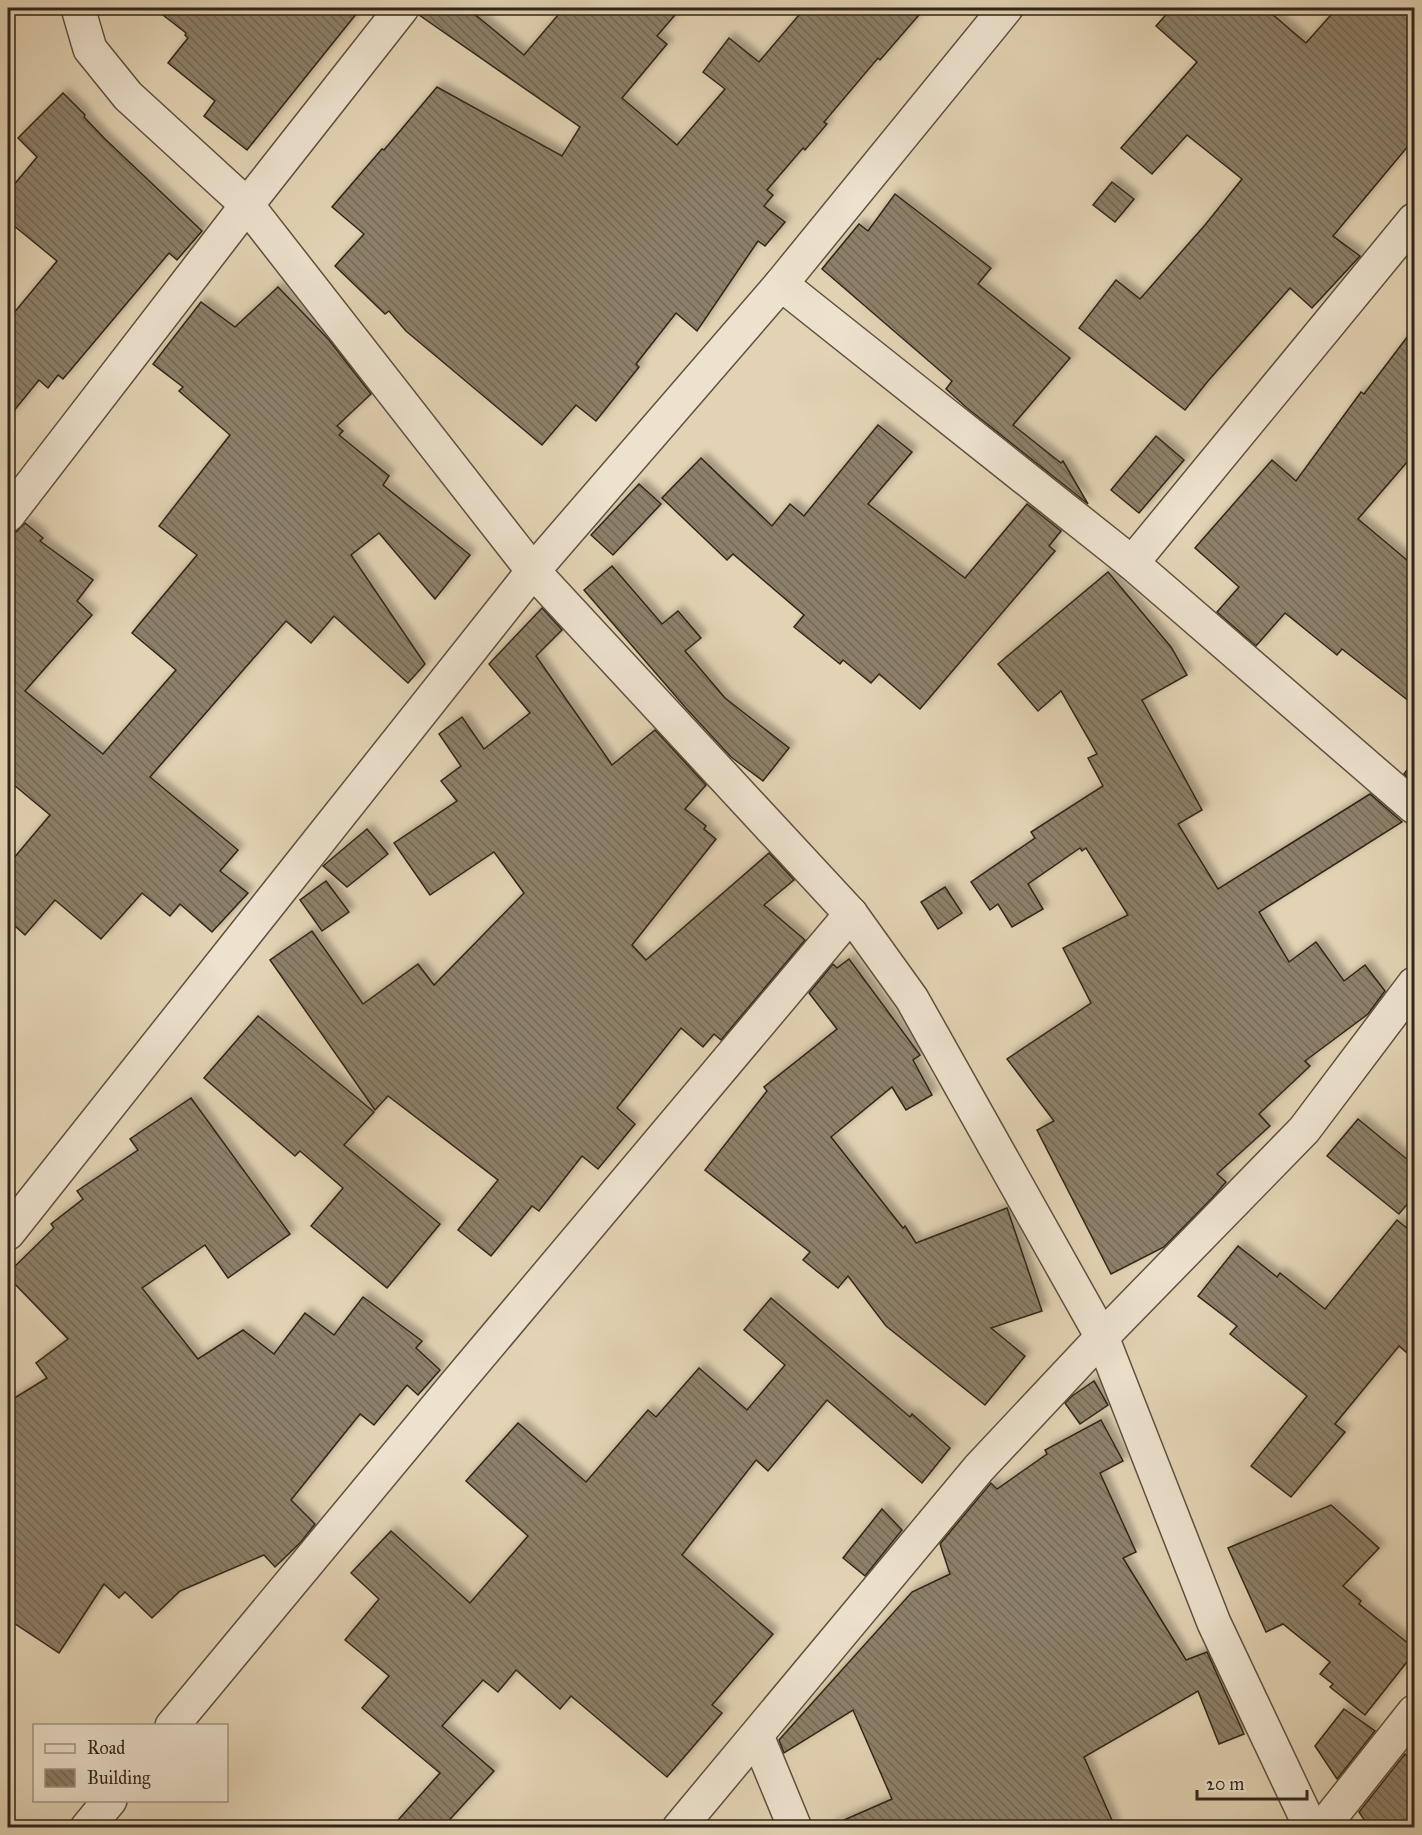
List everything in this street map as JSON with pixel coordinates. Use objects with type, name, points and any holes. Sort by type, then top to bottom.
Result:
[{"type":"street","points":[[78,8],[90,49],[128,96],[247,205],[533,571],[851,915],[912,999],[1102,1337],[1214,1623],[1311,1827]]},
{"type":"street","points":[[8,515],[402,8]]},
{"type":"street","points":[[8,1233],[533,571],[781,284],[1006,8]]},
{"type":"street","points":[[1132,563],[1414,220]]},
{"type":"street","points":[[781,284],[1132,563],[1414,807]]},
{"type":"street","points":[[173,1724],[447,1394],[851,915]]},
{"type":"street","points":[[679,1827],[979,1468],[1102,1337],[1304,1130],[1414,984]]},
{"type":"street","points":[[1322,1827],[1414,1712]]},
{"type":"street","points":[[757,1736],[795,1827]]},
{"type":"street","points":[[87,1827],[108,1802]]},
{"type":"building","points":[[154,8],[361,8],[247,150],[204,116],[215,101],[168,63],[188,38],[186,33]]},
{"type":"building","points":[[420,8],[467,8],[524,55],[564,8],[681,8],[657,36],[667,44],[622,98],[677,145],[725,89],[703,72],[729,38],[759,62],[805,8],[925,8],[880,60],[878,58],[824,122],[827,124],[767,190],[773,195],[764,206],[785,222],[765,246],[758,241],[697,331],[676,313],[636,364],[639,367],[596,421],[576,405],[542,445],[406,331],[389,311],[385,314],[335,266],[364,234],[332,207],[437,87],[562,156],[580,127],[419,15]]},
{"type":"building","points":[[1172,8],[1265,8],[1306,43],[1337,8],[1414,8],[1414,139],[1333,236],[1360,256],[1312,308],[1290,288],[1185,410],[1079,328],[1116,280],[1140,299],[1242,179],[1187,135],[1152,174],[1121,148],[1197,62],[1156,26]]},
{"type":"building","points":[[63,93],[105,139],[202,231],[177,260],[169,253],[63,379],[58,375],[48,388],[39,380],[8,418],[8,320],[57,261],[8,221],[8,192],[37,157],[18,138]]},
{"type":"building","points":[[1112,182],[1134,199],[1115,222],[1093,205]]},
{"type":"building","points":[[895,194],[991,268],[978,284],[1070,358],[1013,425],[1061,463],[1063,461],[1088,504],[967,408],[946,389],[952,381],[822,269],[859,224],[868,231]]},
{"type":"building","points":[[278,287],[329,340],[371,394],[337,426],[343,431],[339,435],[389,476],[383,485],[470,555],[435,599],[379,533],[351,555],[425,664],[408,683],[334,616],[311,643],[286,621],[150,777],[238,850],[220,871],[248,893],[212,932],[180,904],[170,916],[142,893],[101,939],[55,900],[25,935],[8,920],[8,865],[50,815],[8,780],[8,533],[16,532],[25,523],[43,538],[40,541],[93,580],[77,601],[92,615],[25,691],[103,754],[176,670],[132,633],[197,555],[159,526],[230,435],[179,391],[183,387],[153,364],[201,302],[235,327]]},
{"type":"building","points":[[1414,328],[1414,454],[1358,519],[1414,566],[1414,705],[1342,649],[1337,655],[1285,613],[1256,646],[1217,612],[1239,587],[1195,548],[1272,460],[1296,481],[1361,392],[1364,394]]},
{"type":"building","points":[[878,425],[912,452],[868,504],[965,578],[1027,504],[1061,531],[1049,546],[1055,551],[920,709],[879,674],[871,683],[843,660],[840,664],[794,627],[804,615],[733,554],[727,560],[662,498],[701,458],[772,526],[790,504],[804,516]]},
{"type":"building","points":[[1156,436],[1184,460],[1139,513],[1111,490]]},
{"type":"building","points":[[639,484],[661,504],[613,555],[591,535]]},
{"type":"building","points":[[612,566],[662,624],[678,611],[701,638],[685,651],[725,698],[789,748],[763,781],[731,757],[584,590]]},
{"type":"building","points":[[1108,572],[1171,647],[1187,675],[1142,700],[1202,810],[1178,824],[1218,889],[1370,794],[1402,822],[1259,912],[1289,962],[1316,942],[1344,981],[1365,965],[1385,991],[1368,1014],[1305,1061],[1310,1066],[1259,1114],[1270,1126],[1217,1174],[1226,1182],[1214,1196],[1164,1247],[1111,1274],[1037,1130],[1054,1121],[1007,1059],[1091,1003],[1063,948],[1128,915],[1086,848],[1082,851],[1080,848],[1028,884],[1043,909],[1012,927],[998,904],[990,910],[971,882],[1035,838],[1031,832],[1103,786],[1088,758],[1097,754],[1061,691],[1038,711],[998,664]]},
{"type":"building","points":[[542,608],[562,630],[536,656],[612,765],[655,730],[706,785],[685,809],[706,826],[704,829],[716,839],[632,945],[646,960],[769,853],[794,880],[764,905],[805,940],[721,1040],[714,1034],[703,1047],[681,1028],[617,1108],[635,1124],[598,1169],[582,1156],[539,1211],[532,1206],[491,1256],[458,1230],[498,1180],[388,1096],[375,1110],[270,960],[312,931],[363,1004],[418,964],[434,985],[524,893],[494,852],[430,895],[394,843],[457,801],[441,781],[461,766],[439,734],[462,717],[484,749],[530,713],[489,664]]},
{"type":"building","points":[[1414,761],[1414,783],[1404,774]]},
{"type":"building","points":[[367,829],[388,854],[347,887],[323,866]]},
{"type":"building","points":[[326,881],[349,912],[322,931],[300,900]]},
{"type":"building","points":[[945,887],[962,913],[938,929],[921,902]]},
{"type":"building","points":[[849,959],[920,1055],[913,1060],[932,1095],[906,1110],[892,1087],[831,1137],[903,1228],[905,1226],[916,1243],[1007,1208],[1042,1311],[991,1328],[1025,1356],[985,1405],[886,1326],[848,1276],[838,1288],[803,1260],[810,1252],[705,1170],[767,1091],[764,1087],[837,1029],[809,993],[833,964],[837,968]]},
{"type":"building","points":[[258,1016],[374,1112],[344,1145],[440,1224],[387,1288],[311,1226],[343,1188],[300,1151],[295,1156],[204,1078]]},
{"type":"building","points":[[191,1098],[290,1234],[228,1278],[205,1245],[142,1288],[198,1359],[243,1330],[274,1354],[305,1313],[334,1335],[363,1297],[422,1341],[416,1348],[440,1370],[418,1395],[407,1385],[374,1425],[360,1414],[291,1500],[315,1524],[301,1542],[275,1567],[264,1555],[180,1591],[152,1618],[125,1592],[119,1598],[104,1584],[59,1653],[8,1619],[8,1402],[47,1378],[36,1363],[68,1339],[8,1277],[8,1273],[54,1228],[51,1224],[83,1199],[77,1191],[138,1150],[130,1139]]},
{"type":"building","points":[[1358,1119],[1414,1165],[1414,1196],[1399,1214],[1327,1156]]},
{"type":"building","points":[[1397,1220],[1414,1234],[1414,1359],[1399,1346],[1335,1424],[1345,1432],[1291,1497],[1251,1466],[1307,1396],[1230,1334],[1237,1326],[1198,1296],[1238,1246],[1277,1277],[1280,1273],[1325,1309]]},
{"type":"building","points":[[771,1298],[910,1417],[912,1414],[950,1448],[922,1483],[827,1400],[768,1471],[756,1460],[682,1555],[773,1634],[712,1705],[722,1713],[667,1777],[571,1696],[560,1709],[516,1670],[498,1692],[483,1680],[442,1726],[494,1771],[443,1827],[392,1827],[440,1773],[362,1708],[389,1676],[345,1640],[379,1599],[351,1573],[391,1531],[470,1603],[528,1536],[466,1481],[518,1423],[586,1482],[648,1410],[656,1417],[699,1368],[747,1410],[785,1365],[744,1330]]},
{"type":"building","points":[[1094,1381],[1108,1405],[1080,1424],[1065,1403]]},
{"type":"building","points":[[1101,1420],[1123,1461],[1100,1473],[1136,1552],[1123,1558],[1186,1660],[1207,1652],[1244,1734],[1219,1744],[1198,1691],[1084,1757],[1115,1827],[828,1827],[892,1799],[853,1710],[784,1753],[779,1740],[912,1592],[950,1574],[940,1544],[991,1483],[997,1489],[1047,1454],[1045,1450]]},
{"type":"building","points":[[1331,1505],[1379,1548],[1343,1586],[1361,1601],[1359,1604],[1414,1648],[1414,1653],[1365,1715],[1330,1687],[1333,1684],[1320,1674],[1330,1662],[1283,1624],[1266,1632],[1228,1548]]},
{"type":"building","points":[[882,1509],[902,1530],[865,1576],[843,1558]]},
{"type":"building","points":[[1344,1709],[1375,1731],[1337,1779],[1315,1746]]},
{"type":"building","points":[[1405,1754],[1414,1761],[1414,1827],[1369,1827],[1359,1812]]}]
